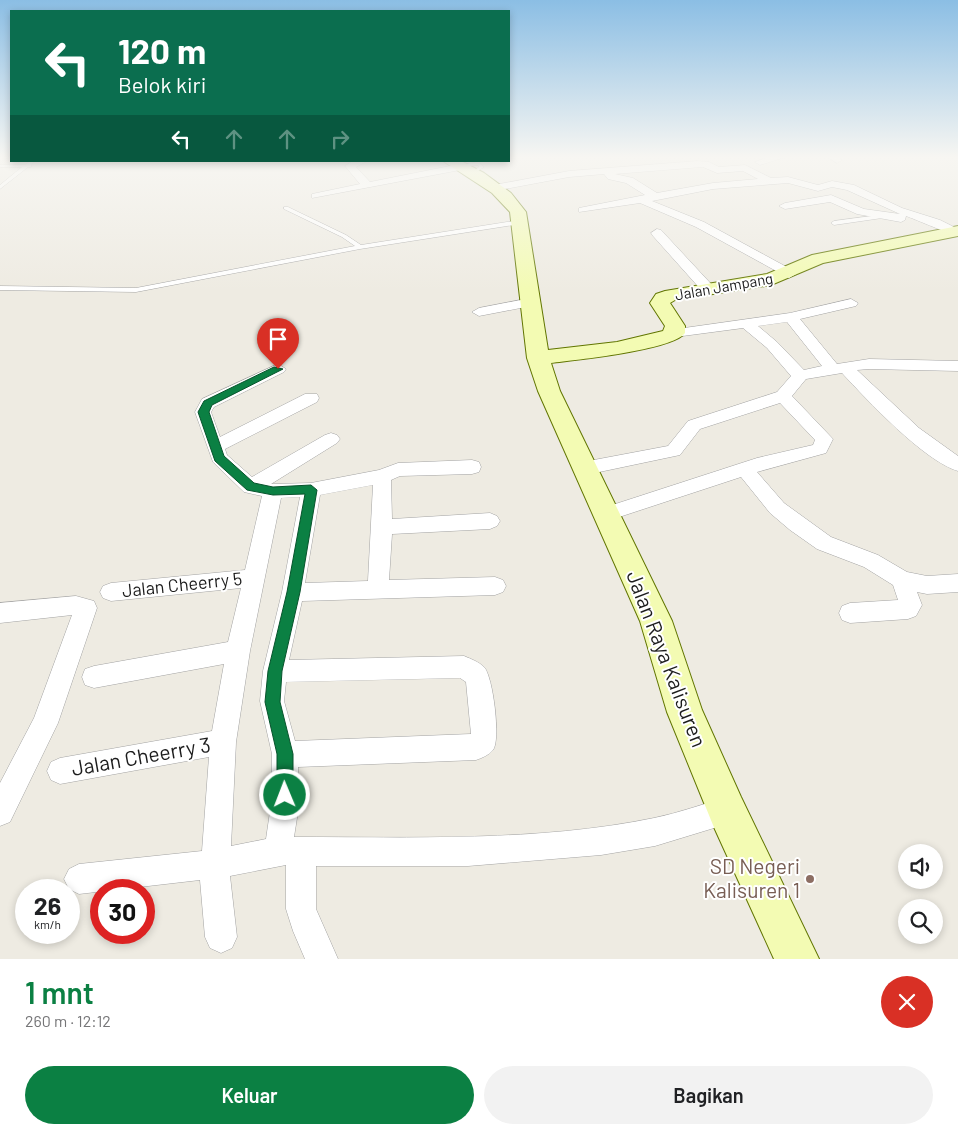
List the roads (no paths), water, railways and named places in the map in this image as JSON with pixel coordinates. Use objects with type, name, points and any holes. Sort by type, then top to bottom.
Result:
[{"type":"main road","name":"Jalan Raya Kalisuren","points":[[511,201],[518,212],[520,222],[538,358],[549,391],[608,514],[656,621],[685,712],[727,811],[797,959]]},
{"type":"main road","name":"Jalan Jampang","points":[[675,333],[675,326],[661,306],[661,300],[681,293],[757,282],[789,274],[818,259],[952,232]]},
{"type":"main road","points":[[538,358],[617,348],[654,341],[675,333]]},
{"type":"street","points":[[583,210],[633,201]]},
{"type":"street","points":[[650,201],[657,210],[679,214],[789,274]]},
{"type":"street","points":[[785,206],[815,201]]},
{"type":"street","points":[[837,201],[861,212],[913,220],[952,232]]},
{"type":"street","points":[[878,201],[936,222],[952,232]]},
{"type":"street","points":[[657,232],[708,289]]},
{"type":"street","points":[[479,312],[531,302]]},
{"type":"street","points":[[675,333],[790,317],[851,303]]},
{"type":"street","points":[[790,317],[802,328],[820,355],[840,369],[931,449],[958,465]]},
{"type":"street","points":[[746,323],[772,345],[800,376]]},
{"type":"street","points":[[585,468],[674,451],[680,446],[688,429],[694,425],[783,396],[800,376],[869,364],[934,367],[958,366]]},
{"type":"street","points":[[278,369],[206,405],[204,417],[219,458],[251,487],[273,491],[311,490],[382,476],[398,470],[472,467]]},
{"type":"street","points":[[608,514],[783,457],[820,449],[824,439],[783,396]]},
{"type":"street","points":[[215,447],[311,398]]},
{"type":"street","points":[[251,487],[331,439]]},
{"type":"street","points":[[745,470],[777,508],[813,536],[835,548],[871,561],[902,580],[927,585],[958,583]]},
{"type":"street","points":[[378,590],[382,527],[382,476]]},
{"type":"street","points":[[311,490],[293,592],[275,671],[272,702],[285,754],[285,805],[290,851],[301,909],[308,931],[322,959]]},
{"type":"street","points":[[221,937],[215,878],[223,742],[238,652],[273,491]]},
{"type":"street","points":[[382,527],[490,520]]},
{"type":"street","name":"Jalan Cheerry 5","points":[[111,592],[253,578]]},
{"type":"street","points":[[850,614],[908,609],[911,605],[902,580]]},
{"type":"street","points":[[293,592],[495,586]]},
{"type":"street","points":[[0,613],[83,605],[86,608],[45,723],[0,812]]},
{"type":"street","points":[[94,677],[238,652]]},
{"type":"street","points":[[275,671],[464,667],[477,676],[483,715],[484,741],[476,747],[285,754]]},
{"type":"street","name":"Jalan Cheerry 3","points":[[60,771],[223,742]]},
{"type":"street","points":[[79,879],[216,864],[290,851],[468,852],[601,841],[655,832],[727,811]]},
{"type":"lane","points":[[286,208],[344,236],[360,247]]},
{"type":"lane","points":[[834,223],[890,216]]},
{"type":"lane","points":[[0,288],[136,290],[360,247],[520,222]]},
{"type":"place","name":"SD Negeri Kalisuren 1","points":[[810,879]]}]
